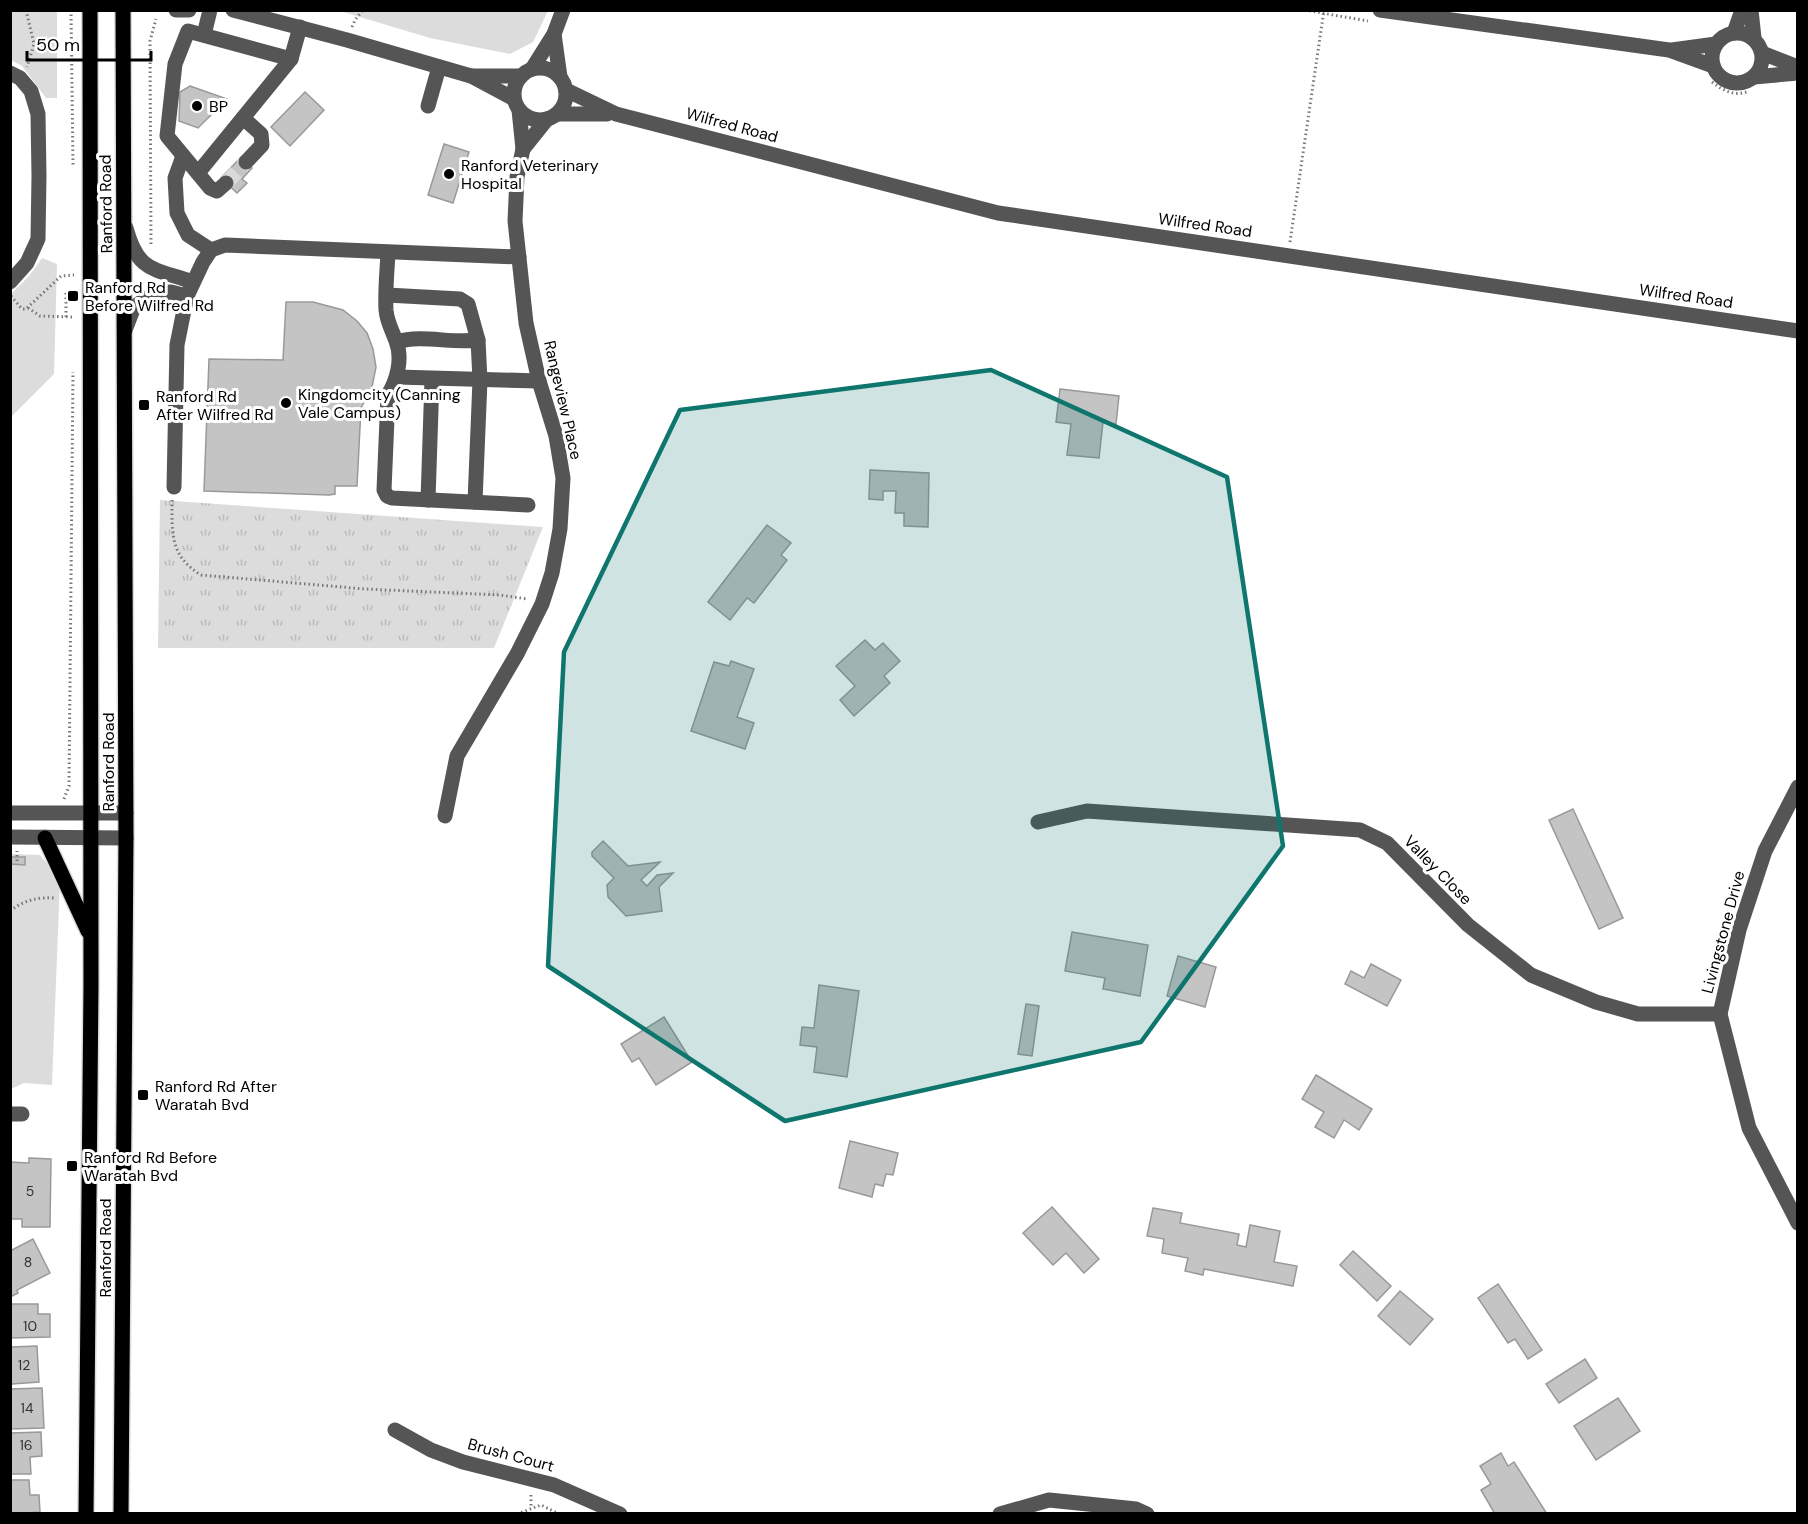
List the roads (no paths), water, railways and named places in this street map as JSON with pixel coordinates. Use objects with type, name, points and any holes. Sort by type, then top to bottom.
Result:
[{"type":"main road","name":"Ranford Road","points":[[86,1514],[91,937],[90,10]]},
{"type":"main road","name":"Ranford Road","points":[[121,1514],[126,838],[123,10]]},
{"type":"main road","points":[[45,837],[91,937]]},
{"type":"street","points":[[176,10],[189,10]]},
{"type":"street","points":[[204,35],[210,10]]},
{"type":"street","name":"Wilfred Road","points":[[233,10],[471,76],[517,105],[532,119],[616,114]]},
{"type":"street","points":[[517,105],[514,91],[554,34],[563,10]]},
{"type":"street","points":[[1380,10],[1669,50],[1713,66],[1723,80],[1731,83],[1739,84],[1754,77],[1797,73]]},
{"type":"street","points":[[1734,33],[1742,10]]},
{"type":"street","points":[[1751,10],[1754,38],[1762,53],[1763,62],[1754,77]]},
{"type":"street","points":[[198,173],[291,59],[300,27]]},
{"type":"street","points":[[226,183],[218,192],[210,188],[167,136],[175,63],[188,31],[291,59]]},
{"type":"street","points":[[1713,66],[1713,52],[1716,44],[1726,35],[1734,33],[1754,38]]},
{"type":"street","points":[[523,149],[566,99],[554,34]]},
{"type":"street","points":[[1669,50],[1716,44]]},
{"type":"street","points":[[1762,53],[1797,67]]},
{"type":"street","points":[[428,106],[439,67]]},
{"type":"street","name":"Wilfred Road","points":[[471,76],[526,73],[547,69],[563,83],[616,114],[998,213],[1797,331]]},
{"type":"street","points":[[10,282],[27,263],[38,239],[38,114],[31,91],[17,74]]},
{"type":"street","name":"Rangeview Place","points":[[445,816],[457,756],[517,654],[542,604],[552,573],[560,529],[563,478],[556,436],[539,381],[526,323],[515,221],[523,149],[517,105]]},
{"type":"street","points":[[243,118],[261,134],[262,145],[246,162]]},
{"type":"street","points":[[183,156],[176,178],[177,213],[188,235],[211,250]]},
{"type":"street","points":[[124,222],[135,254],[143,264],[190,289]]},
{"type":"street","points":[[174,487],[177,345],[190,289],[202,262],[211,250],[225,245],[519,257]]},
{"type":"street","points":[[388,253],[388,325],[399,353],[396,382],[388,395],[384,490],[387,496],[528,505]]},
{"type":"street","points":[[125,330],[134,307],[149,297],[160,293],[190,289]]},
{"type":"street","points":[[387,295],[465,300],[468,304],[478,340],[480,380],[475,502]]},
{"type":"street","points":[[396,342],[406,339],[467,342],[478,340]]},
{"type":"street","points":[[397,377],[539,381]]},
{"type":"street","points":[[428,500],[432,379]]},
{"type":"street","name":"Livingstone Drive","points":[[1797,787],[1765,851],[1739,930],[1720,1014],[1749,1128],[1797,1223]]},
{"type":"street","name":"Valley Close","points":[[1038,822],[1087,811],[1360,830],[1387,843],[1468,925],[1531,975],[1596,1002],[1638,1014],[1720,1014]]},
{"type":"street","points":[[10,813],[126,813]]},
{"type":"street","points":[[10,837],[126,838]]},
{"type":"street","name":"Brush Court","points":[[395,1430],[431,1450],[463,1462],[554,1485],[620,1514]]},
{"type":"street","points":[[1000,1514],[1049,1500],[1136,1509],[1147,1514]]},
{"type":"tunnel","points":[[226,183],[246,162]]},
{"type":"place","name":"BP","points":[[197,106]]},
{"type":"place","name":"Ranford Veterinary Hospital","points":[[449,174]]},
{"type":"place","name":"Ranford Rd Before Wilfred Rd","points":[[73,296]]},
{"type":"place","name":"Kingdomcity (Canning Vale Campus)","points":[[286,403]]},
{"type":"place","name":"Ranford Rd After Wilfred Rd","points":[[144,405]]},
{"type":"place","name":"Ranford Rd After Waratah Bvd","points":[[143,1095]]},
{"type":"place","name":"Ranford Rd Before Waratah Bvd","points":[[72,1166]]}]
